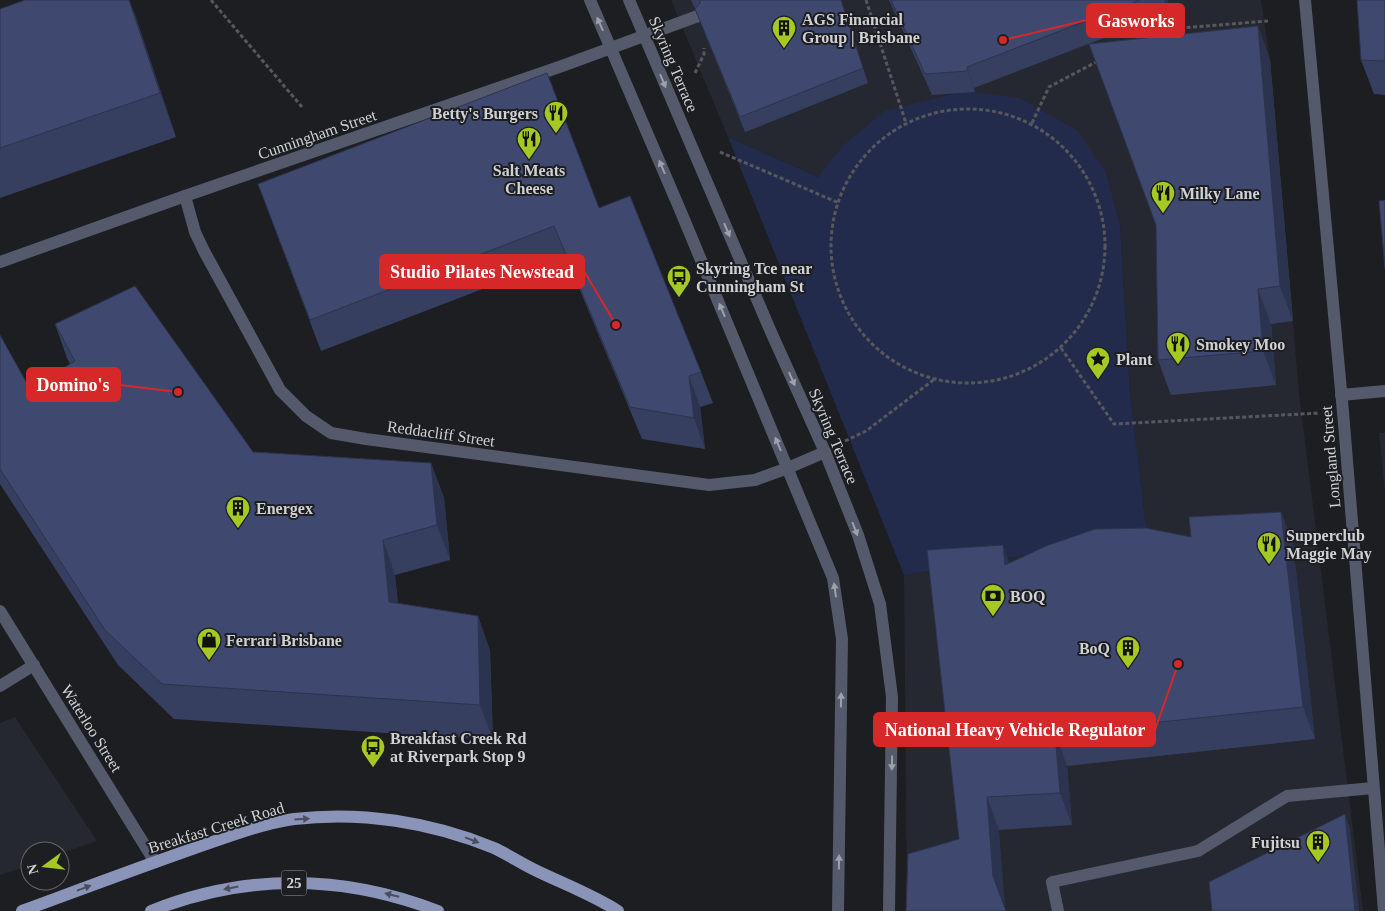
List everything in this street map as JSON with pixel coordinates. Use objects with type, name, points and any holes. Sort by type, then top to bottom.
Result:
[{"type":"main road","name":"Breakfast Creek Road","points":[[22,911],[155,862],[225,838],[284,821],[365,817],[426,827],[464,837],[495,849],[604,902],[618,911]]},
{"type":"main road","name":"25","points":[[151,911],[180,900],[236,887],[267,883],[301,883],[368,889],[438,911]]},
{"type":"street","points":[[590,0],[833,578],[842,639],[838,911]]},
{"type":"street","name":"Skyring Terrace","points":[[629,0],[771,332],[825,452],[858,535],[880,604],[892,697],[889,911]]},
{"type":"street","name":"Longland Street","points":[[1305,0],[1343,412],[1373,788],[1381,832],[1384,911]]},
{"type":"street","name":"Cunningham Street","points":[[0,262],[611,49],[698,16]]},
{"type":"street","name":"Reddacliff Street","points":[[185,196],[195,232],[204,251],[280,390],[306,416],[331,433],[366,440],[709,485],[745,482],[788,468],[825,452]]},
{"type":"street","points":[[1341,395],[1385,391]]},
{"type":"street","name":"Waterloo Street","points":[[0,611],[155,862]]},
{"type":"street","points":[[0,686],[34,665]]},
{"type":"street","points":[[1058,911],[1052,882],[1198,851],[1286,796],[1373,788]]},
{"type":"path","points":[[210,0],[302,107]]},
{"type":"path","points":[[866,0],[906,123]]},
{"type":"path","points":[[1132,43],[1157,30],[1268,21]]},
{"type":"path","points":[[695,73],[704,54],[704,48]]},
{"type":"path","points":[[1032,124],[1049,86],[1099,60]]},
{"type":"path","points":[[965,108],[996,111],[1032,124],[1062,145],[1086,174],[1101,209],[1106,247],[1100,284],[1085,319],[1061,348],[1030,369],[995,381],[957,383],[920,375],[888,357],[865,336],[847,310],[836,281],[831,250],[834,219],[843,190],[859,162],[880,140],[906,123],[934,112],[965,108]]},
{"type":"path","points":[[688,138],[839,203]]},
{"type":"path","points":[[1061,348],[1114,424],[1343,412]]},
{"type":"path","points":[[825,452],[866,431],[936,378]]},
{"type":"shaded area","points":[[671,0],[1261,0],[1270,60],[1299,393],[1363,911],[907,911],[904,575],[1147,535],[1130,394],[1120,225],[1106,172],[841,147],[818,177],[728,137]]},
{"type":"shaded area","points":[[965,91],[1020,98],[1078,131],[1106,172],[1120,225],[1130,394],[1147,535],[904,575],[728,137],[818,177],[841,147],[885,111]]},
{"type":"shaded area","points":[[1379,433],[1385,433],[1385,493]]},
{"type":"shaded area","points":[[15,717],[97,841],[70,850],[70,841],[20,841],[20,868],[0,875],[0,723]]},
{"type":"building","points":[[25,0],[129,0],[160,93],[0,148],[0,9]]},
{"type":"building","name":"AGS Financial Group | Brisbane","points":[[700,0],[841,0],[863,68],[740,117],[695,9]]},
{"type":"building","points":[[891,0],[1140,0],[967,67],[968,71],[925,74]]},
{"type":"building","points":[[1357,0],[1385,0],[1385,61],[1361,60]]},
{"type":"building","points":[[1258,26],[1280,286],[1258,289],[1263,351],[1158,360],[1156,225],[1089,44]]},
{"type":"building","points":[[547,73],[599,208],[630,196],[701,372],[689,376],[694,418],[630,407],[554,226],[310,320],[258,184]]},
{"type":"building","points":[[1385,200],[1385,268],[1379,201]]},
{"type":"building","name":"Energex","points":[[135,286],[253,452],[431,463],[437,525],[383,540],[389,602],[478,616],[480,705],[162,684],[105,630],[0,469],[0,335],[30,389],[75,361],[55,324]]},
{"type":"building","name":"BoQ","points":[[1281,512],[1303,707],[1055,733],[1060,793],[987,797],[993,876],[1006,911],[906,911],[908,854],[959,839],[927,550],[1003,545],[1005,565],[1046,546],[1095,529],[1146,528],[1191,537],[1189,517]]},
{"type":"building","name":"Fujitsu","points":[[1345,814],[1355,911],[1212,911],[1209,882]]},
{"type":"place","name":"Gasworks","points":[[1003,40]]},
{"type":"place","name":"AGS Financial Group | Brisbane","points":[[784,49]]},
{"type":"place","name":"Betty's Burgers","points":[[556,134]]},
{"type":"place","name":"Salt Meats Cheese","points":[[529,160]]},
{"type":"place","name":"Milky Lane","points":[[1163,214]]},
{"type":"place","name":"Skyring Tce near Cunningham St","points":[[679,298]]},
{"type":"place","name":"Studio Pilates Newstead","points":[[616,325]]},
{"type":"place","name":"Smokey Moo","points":[[1178,365]]},
{"type":"place","name":"Plant","points":[[1098,380]]},
{"type":"place","name":"Domino's","points":[[178,392]]},
{"type":"place","name":"Energex","points":[[238,529]]},
{"type":"place","name":"Supperclub Maggie May","points":[[1269,565]]},
{"type":"place","name":"BOQ","points":[[993,617]]},
{"type":"place","name":"Ferrari Brisbane","points":[[209,661]]},
{"type":"place","name":"National Heavy Vehicle Regulator","points":[[1178,664]]},
{"type":"place","name":"BoQ","points":[[1128,669]]},
{"type":"place","name":"Breakfast Creek Rd at Riverpark Stop 9","points":[[373,768]]},
{"type":"place","name":"Fujitsu","points":[[1318,863]]}]
